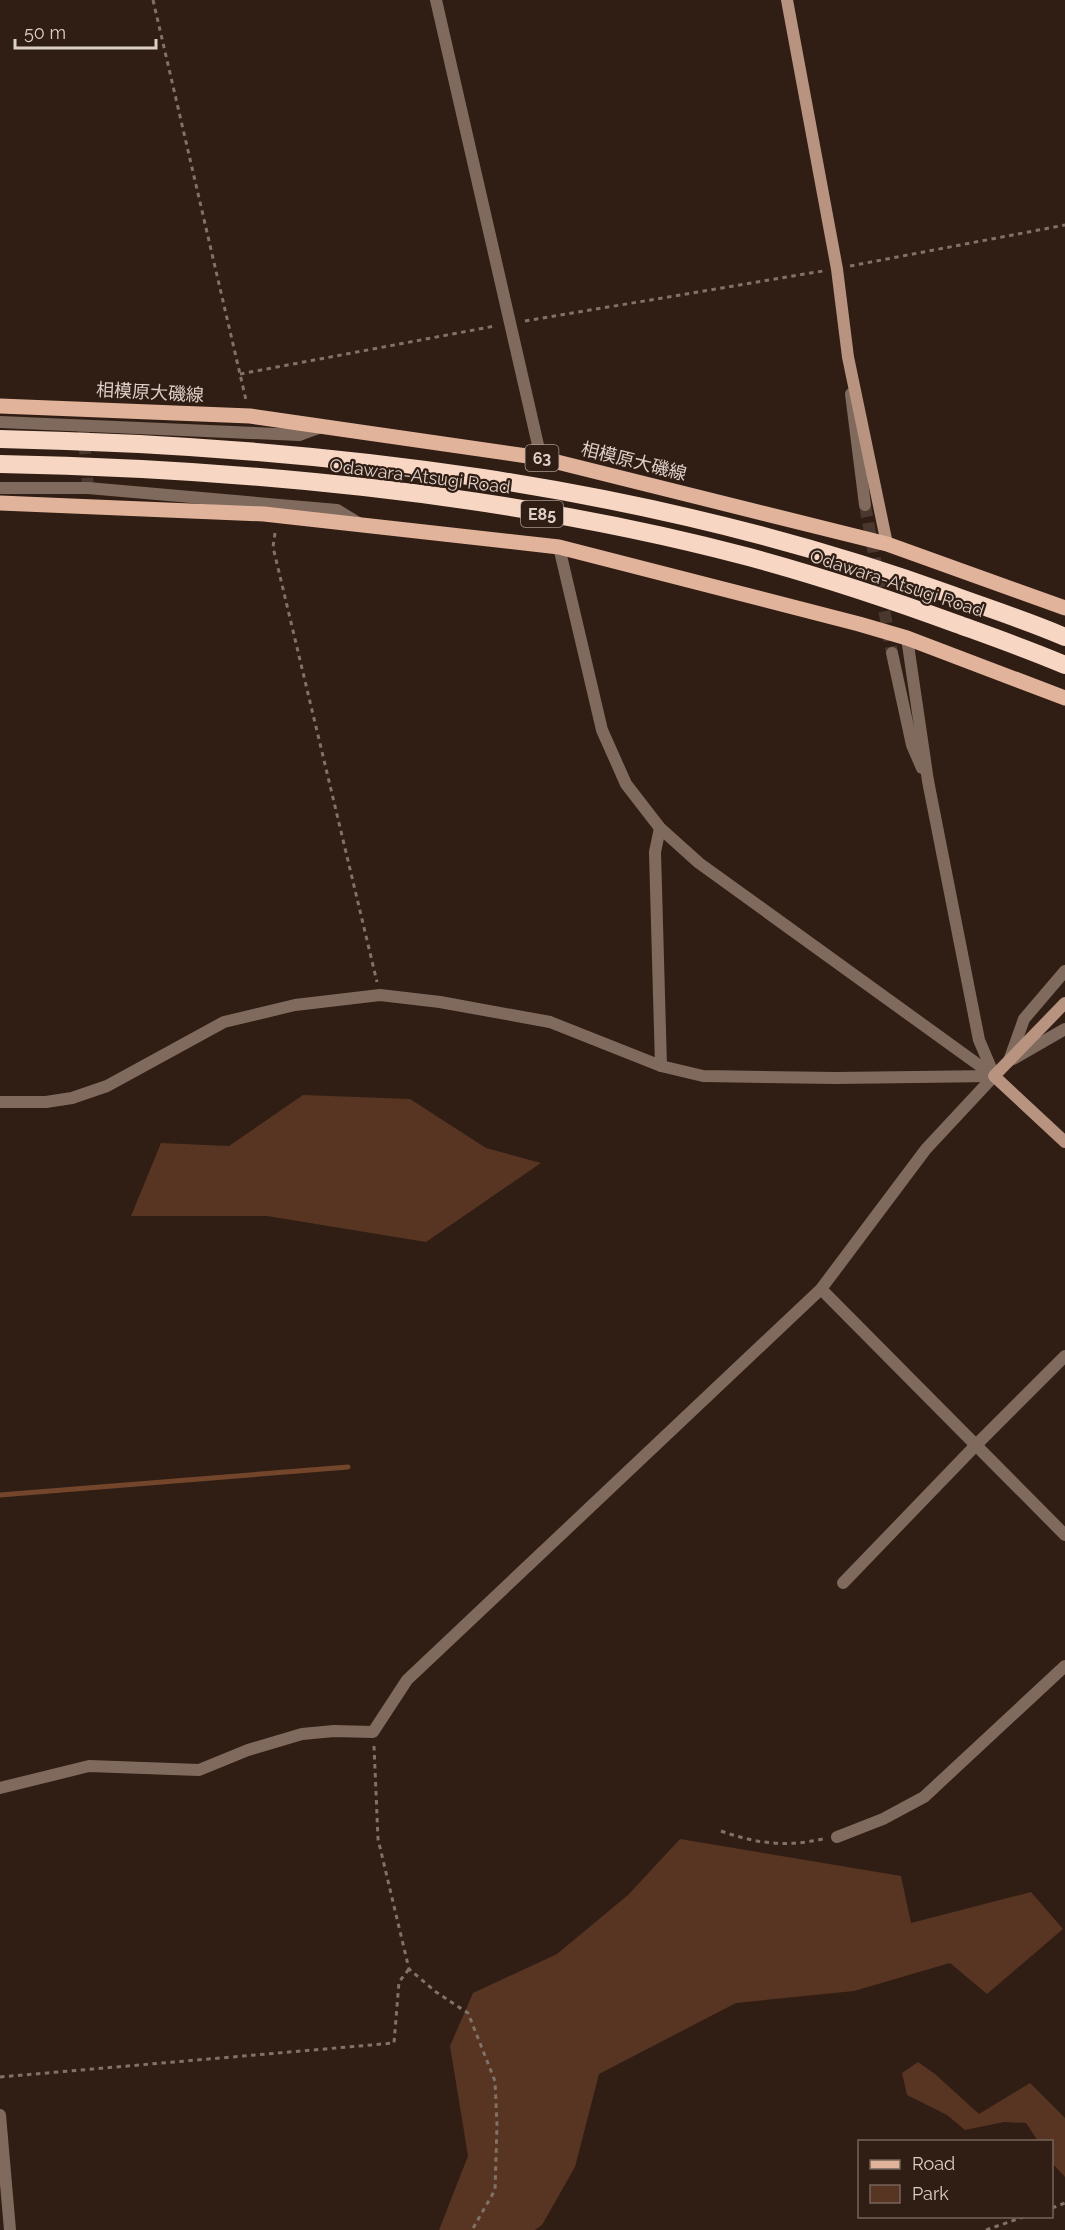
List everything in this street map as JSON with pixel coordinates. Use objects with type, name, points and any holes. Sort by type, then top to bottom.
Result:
[{"type":"highway","name":"Odawara-Atsugi Road","points":[[0,439],[263,452],[436,469],[590,495],[765,536],[896,575],[1065,637]]},
{"type":"highway","name":"Odawara-Atsugi Road","points":[[0,464],[260,478],[431,496],[587,521],[749,557],[897,602],[1065,665]]},
{"type":"main road","name":"相模原大磯線","points":[[0,406],[250,416],[541,458],[887,544],[1065,608]]},
{"type":"main road","points":[[0,503],[277,516],[559,547],[907,638],[1065,698]]},
{"type":"street","points":[[436,0],[541,458]]},
{"type":"street","points":[[787,0],[837,269],[865,505]]},
{"type":"street","points":[[848,357],[887,544]]},
{"type":"street","points":[[0,422],[300,435],[322,427]]},
{"type":"street","points":[[0,488],[88,488],[337,510],[361,525]]},
{"type":"street","points":[[559,547],[602,730],[626,784],[660,828],[699,863],[994,1076],[1065,1142]]},
{"type":"street","points":[[907,638],[928,781],[979,1040],[994,1076]]},
{"type":"street","points":[[892,653],[912,745],[928,781]]},
{"type":"street","points":[[660,828],[655,852],[661,1066]]},
{"type":"street","points":[[1009,1061],[1024,1018],[1065,971]]},
{"type":"street","points":[[0,1102],[45,1102],[72,1098],[107,1086],[224,1022],[295,1005],[380,995],[440,1002],[550,1022],[661,1066],[703,1076],[836,1078],[994,1076]]},
{"type":"street","points":[[0,1788],[89,1766],[199,1770],[248,1750],[302,1734],[334,1731],[373,1732],[407,1680],[821,1289],[926,1149],[1065,1003]]},
{"type":"street","points":[[1009,1061],[1065,1029]]},
{"type":"street","points":[[821,1289],[1065,1535]]},
{"type":"street","points":[[843,1583],[1065,1356]]},
{"type":"street","points":[[837,1837],[883,1819],[924,1797],[1065,1666]]},
{"type":"street","points":[[0,2115],[10,2230]]},
{"type":"path","points":[[153,0],[250,416]]},
{"type":"path","points":[[514,323],[837,269],[1065,225]]},
{"type":"path","points":[[240,374],[502,325]]},
{"type":"path","points":[[277,516],[273,547],[380,995]]},
{"type":"path","points":[[373,1732],[378,1839],[409,1969],[436,1992],[468,2013],[495,2081],[497,2125],[495,2190],[472,2230]]},
{"type":"path","points":[[722,1831],[746,1840],[777,1845],[837,1837]]},
{"type":"path","points":[[0,2077],[394,2043],[399,1982],[409,1969]]},
{"type":"path","points":[[986,2230],[1023,2218]]},
{"type":"green space","points":[[303,1095],[410,1099],[486,1148],[541,1163],[426,1242],[267,1216],[131,1216],[161,1143],[229,1146]]},
{"type":"green space","points":[[680,1839],[901,1876],[911,1923],[1031,1892],[1063,1929],[987,1994],[950,1963],[854,1991],[736,2003],[599,2074],[575,2167],[542,2225],[535,2230],[439,2230],[468,2156],[450,2046],[473,1993],[557,1954],[628,1895]]},
{"type":"green space","points":[[918,2062],[935,2074],[979,2114],[1030,2083],[1065,2118],[1065,2177],[1053,2164],[1053,2140],[1037,2140],[1026,2123],[1004,2122],[965,2130],[947,2115],[907,2095],[902,2073]]},
{"type":"waterway","points":[[0,1495],[348,1467]]},
{"type":"tunnel","points":[[83,424],[88,488]]},
{"type":"tunnel","points":[[865,505],[892,653]]}]
